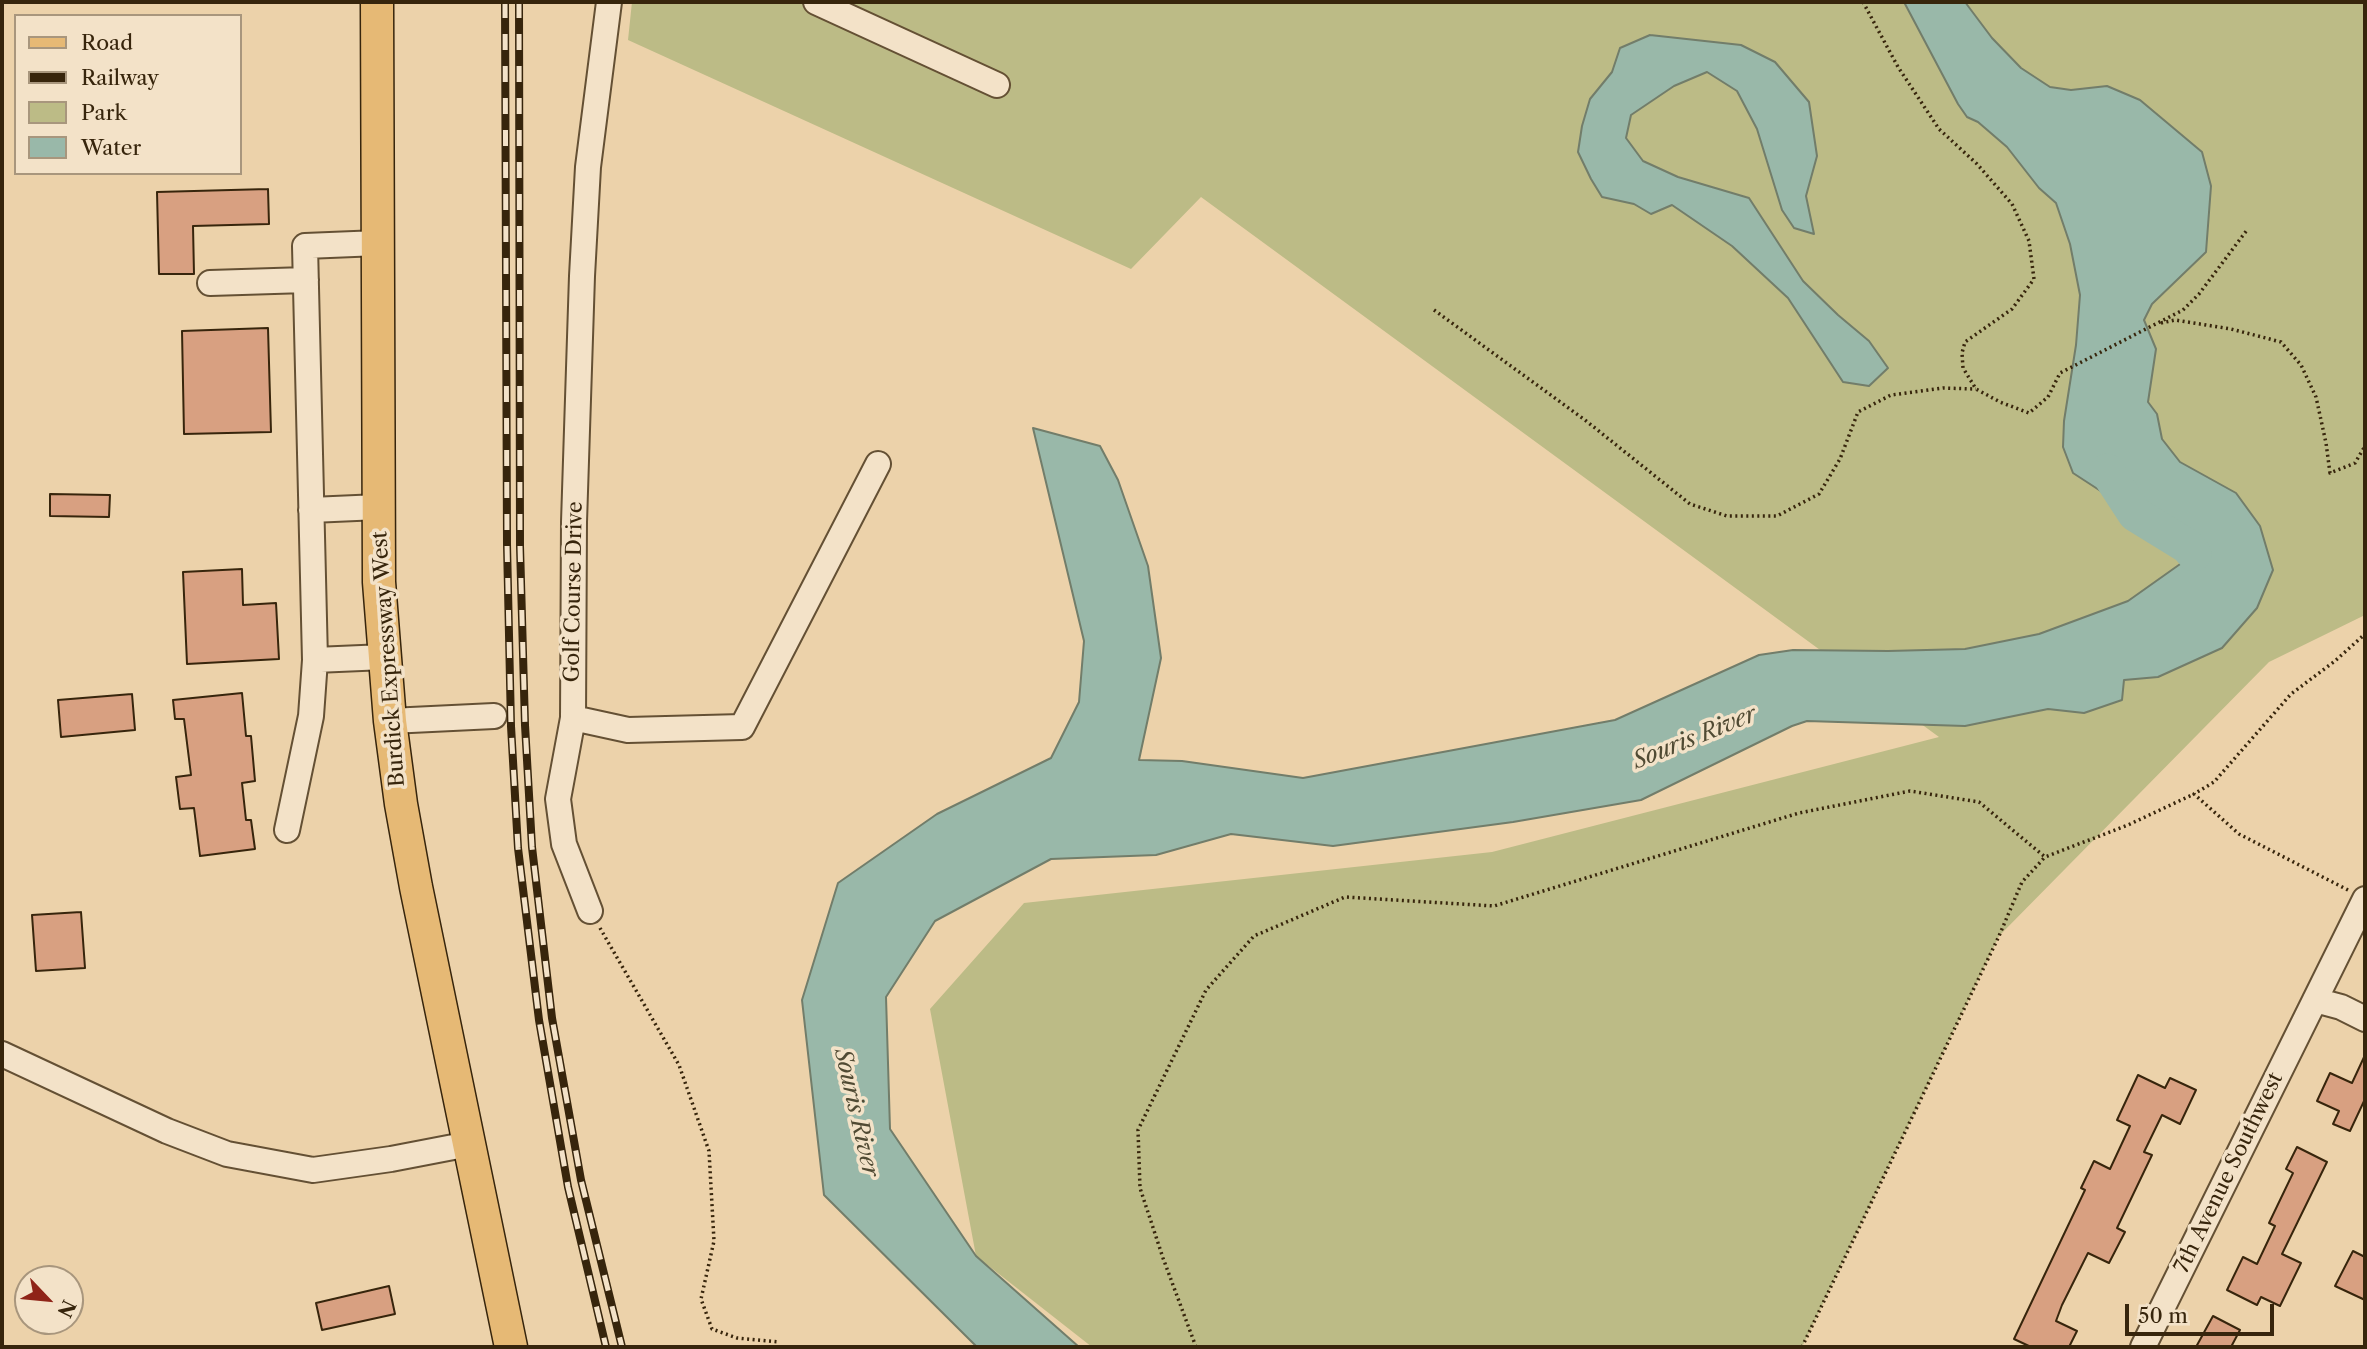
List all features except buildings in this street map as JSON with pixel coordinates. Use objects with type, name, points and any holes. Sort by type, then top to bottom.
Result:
[{"type":"main road","name":"Burdick Expressway West","points":[[377,2],[379,582],[390,721],[414,876],[511,1347]]},
{"type":"street","name":"Golf Course Drive","points":[[590,911],[564,844],[558,799],[573,719],[574,522],[582,276],[589,167],[609,2]]},
{"type":"street","points":[[816,2],[997,85]]},
{"type":"street","points":[[286,830],[311,716],[315,660],[305,246],[379,243]]},
{"type":"street","points":[[210,282],[306,279]]},
{"type":"street","points":[[573,719],[628,730],[742,727],[878,464]]},
{"type":"street","points":[[311,510],[379,507]]},
{"type":"street","points":[[315,660],[385,657]]},
{"type":"street","points":[[390,721],[494,716]]},
{"type":"street","name":"7th Avenue Southwest","points":[[2143,1347],[2315,1000],[2360,896]]},
{"type":"street","points":[[2315,1000],[2341,1007],[2365,1019]]},
{"type":"street","points":[[2,1054],[167,1131],[227,1154],[313,1170],[470,1144]]},
{"type":"path","points":[[1863,2],[1898,67],[1939,129],[1977,164],[2012,204],[2029,240],[2034,279],[2012,309],[1965,342],[1962,353],[1963,368],[1976,389]]},
{"type":"path","points":[[1434,310],[1585,420],[1690,504],[1727,516],[1777,516],[1819,494],[1840,459],[1858,412],[1891,395],[1943,388],[1976,389],[2000,402],[2029,412],[2048,397],[2060,373],[2183,310],[2199,294],[2248,230]]},
{"type":"path","points":[[2152,326],[2175,320],[2231,329],[2281,342],[2301,365],[2316,397],[2330,473],[2355,463],[2365,446]]},
{"type":"path","points":[[1802,1347],[1999,936],[2022,882],[2045,858],[2128,825],[2214,782],[2291,694],[2365,634]]},
{"type":"path","points":[[1196,1347],[1140,1188],[1138,1130],[1206,990],[1254,936],[1345,897],[1493,906],[1799,813],[1910,791],[1979,802],[2045,858]]},
{"type":"path","points":[[2194,794],[2239,834],[2360,896]]},
{"type":"path","points":[[590,911],[679,1065],[709,1151],[714,1241],[701,1299],[712,1329],[737,1338],[779,1342]]},
{"type":"green space","points":[[632,2],[2365,2],[2365,615],[2269,662],[1999,936],[1802,1347],[1092,1347],[976,1256],[930,1009],[1024,903],[1492,852],[1939,737],[1201,197],[1131,269],[628,40]]},
{"type":"water","points":[[1904,2],[1965,2],[1992,38],[2021,68],[2050,87],[2071,90],[2107,86],[2140,100],[2202,152],[2211,186],[2206,252],[2152,304],[2144,320],[2156,349],[2148,402],[2157,414],[2162,439],[2180,462],[2236,493],[2260,526],[2273,570],[2257,608],[2222,648],[2158,677],[2124,680],[2122,700],[2084,713],[2048,709],[1965,726],[1807,721],[1641,800],[1513,822],[1333,846],[1231,834],[1156,855],[1051,859],[935,921],[886,997],[890,1129],[976,1256],[1079,1347],[977,1347],[824,1195],[802,1000],[838,883],[937,814],[1051,758],[1079,702],[1084,641],[1033,428],[1100,446],[1118,480],[1148,566],[1161,658],[1139,760],[1182,761],[1303,778],[1615,720],[1759,655],[1793,650],[1965,649],[2039,634],[2128,601],[2183,562],[2156,527],[2073,473],[2063,447],[2064,421],[2076,345],[2080,295],[2070,244],[2056,203],[2039,188],[2007,147],[1978,122],[1967,117]]},
{"type":"water","points":[[1650,35],[1741,45],[1775,62],[1809,102],[1817,156],[1806,196],[1814,234],[1794,228],[1782,210],[1757,129],[1737,91],[1707,72],[1674,86],[1631,115],[1626,138],[1643,161],[1678,177],[1749,198],[1803,281],[1869,341],[1888,368],[1869,386],[1843,382],[1788,298],[1732,246],[1672,205],[1651,214],[1634,204],[1602,197],[1578,152],[1590,99],[1612,72],[1620,48]]},
{"type":"waterway","name":"Souris River","points":[[2107,471],[2135,514],[2187,546],[2194,554]]},
{"type":"railway","points":[[505,2],[507,544],[511,726],[518,848],[539,1020],[568,1187],[606,1347]]},
{"type":"railway","points":[[519,2],[520,546],[525,725],[532,847],[552,1018],[581,1180],[622,1347]]}]
